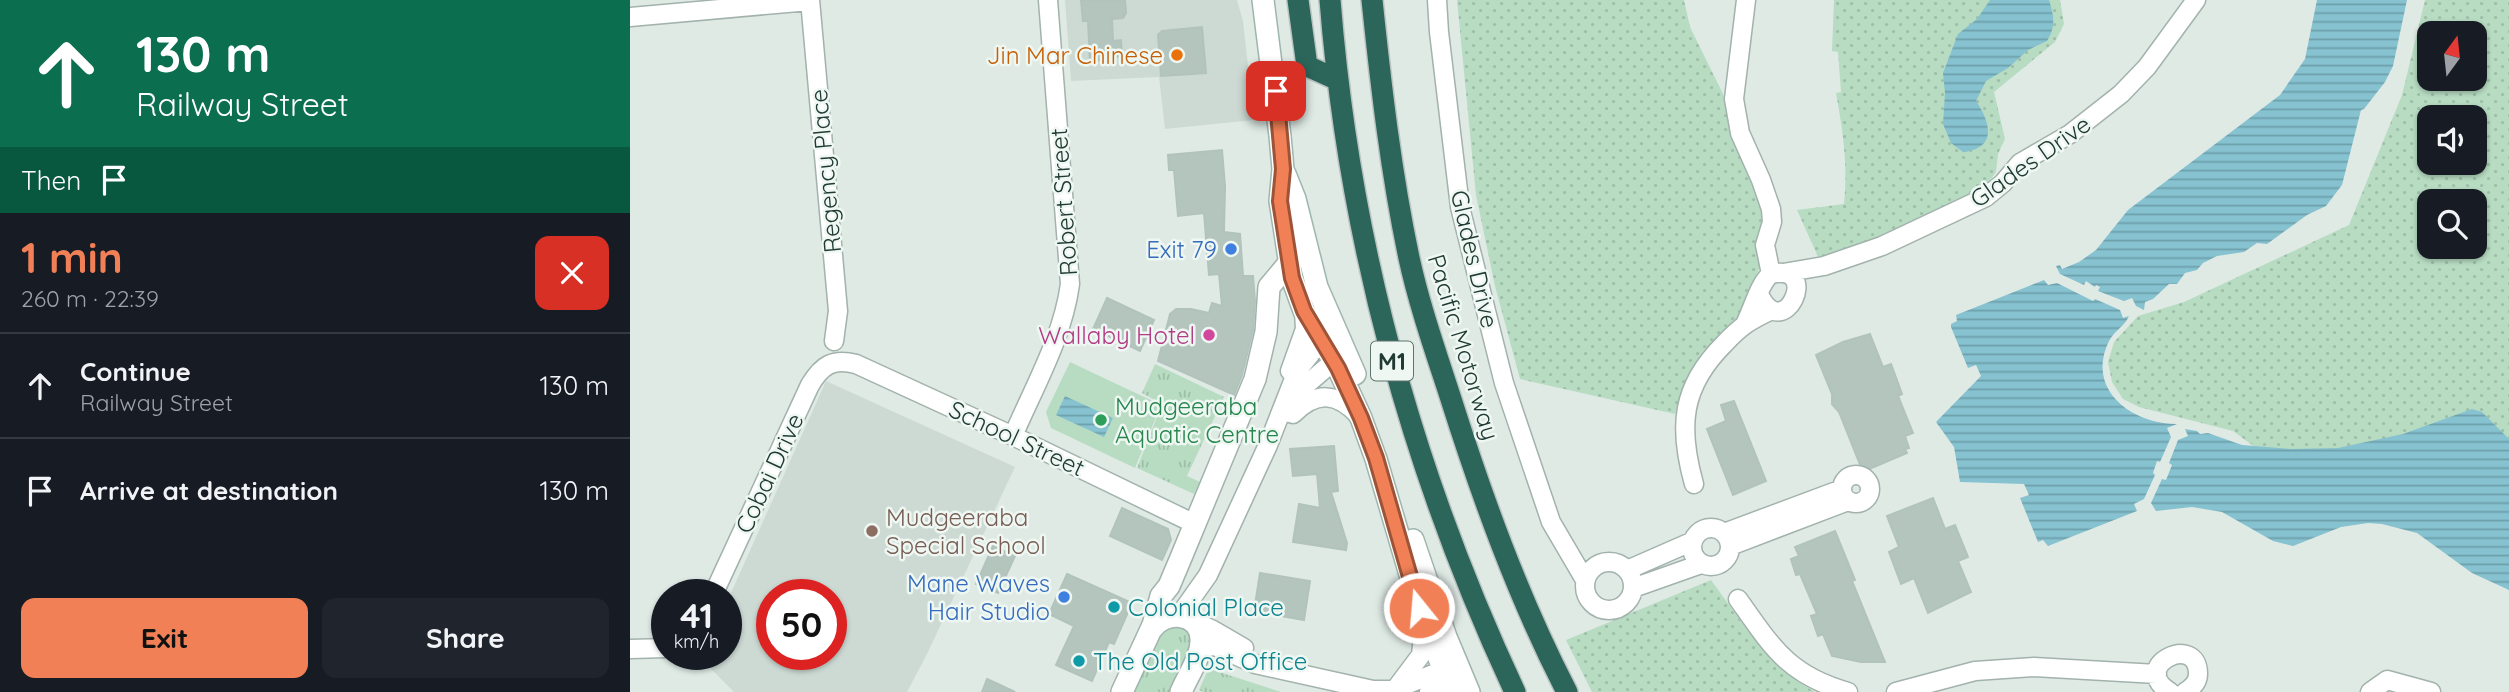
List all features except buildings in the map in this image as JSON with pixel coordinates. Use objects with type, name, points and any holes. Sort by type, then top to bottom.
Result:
[{"type":"highway","points":[[1298,0],[1307,66],[1338,80]]},
{"type":"highway","name":"M1","points":[[1329,0],[1352,175],[1370,268],[1398,381],[1464,579],[1515,692]]},
{"type":"highway","name":"Pacific Motorway","points":[[1372,0],[1393,173],[1413,274],[1444,378],[1494,527],[1508,564],[1567,692]]},
{"type":"main road","points":[[1263,0],[1276,91],[1283,169],[1280,201],[1295,289],[1304,311],[1334,351],[1399,489],[1451,679]]},
{"type":"main road","points":[[1283,169],[1295,199],[1310,267],[1334,351],[1376,458],[1424,622],[1451,679],[1469,692]]},
{"type":"main road","points":[[1122,692],[1152,629],[1158,604],[1169,586],[1255,379],[1264,344],[1269,287],[1289,262]]},
{"type":"main road","points":[[1169,586],[1171,601],[1191,628],[1181,692]]},
{"type":"main road","points":[[1152,629],[1160,620],[1191,628]]},
{"type":"street","name":"Robert Street","points":[[1013,436],[1055,340],[1070,284],[1048,0]]},
{"type":"street","name":"Glades Drive","points":[[1437,0],[1460,207],[1504,383],[1551,522],[1568,548],[1590,573],[1584,590],[1588,599],[1595,606],[1615,610],[1630,598],[1633,588],[1701,564],[1711,566],[1721,563],[1729,556],[1727,540],[1714,528],[1705,528],[1691,542],[1627,570]]},
{"type":"street","points":[[1746,0],[1734,99],[1740,134],[1771,209],[1772,222],[1765,244],[1777,274],[1794,280],[1797,292]]},
{"type":"street","name":"Glades Drive","points":[[1694,484],[1684,428],[1690,391],[1708,360],[1746,322],[1760,286],[1777,274],[1824,266],[1909,235],[1986,197],[2003,183],[2020,163],[2070,134],[2121,94],[2147,67],[2196,0]]},
{"type":"street","points":[[630,18],[810,1]]},
{"type":"street","name":"Regency Place","points":[[810,1],[838,311],[834,341]]},
{"type":"street","name":"Glades Drive","points":[[1746,322],[1772,310],[1782,310],[1790,306],[1797,292],[1824,266]]},
{"type":"street","points":[[1759,294],[1764,304],[1772,310]]},
{"type":"street","points":[[1273,439],[1305,329],[1304,311]]},
{"type":"street","points":[[1278,415],[1299,367],[1312,351],[1334,351]]},
{"type":"street","points":[[1191,628],[1208,575],[1273,439],[1304,388],[1334,351]]},
{"type":"street","name":"School Street","points":[[836,361],[856,364],[1195,524]]},
{"type":"street","name":"Cobai Drive","points":[[720,579],[810,385],[824,366],[836,361]]},
{"type":"street","points":[[1273,439],[1299,408],[1318,398],[1338,399],[1361,418]]},
{"type":"street","name":"Glades Drive","points":[[1727,540],[1845,495]]},
{"type":"street","points":[[1691,542],[1693,556],[1701,564]]},
{"type":"street","points":[[1590,573],[1612,562],[1627,570],[1632,578],[1633,588]]},
{"type":"street","points":[[1738,599],[1786,662],[1820,683],[1848,692]]},
{"type":"street","points":[[1396,690],[1421,655],[1424,622]]},
{"type":"street","points":[[1191,628],[1205,647],[1215,646],[1255,664],[1354,687],[1396,690],[1451,679]]},
{"type":"street","points":[[1191,628],[1294,672]]},
{"type":"street","points":[[630,649],[651,648]]},
{"type":"street","points":[[2170,692],[2161,684],[2157,674],[2162,661],[2171,654],[2178,653],[2194,662],[2198,673],[2195,684],[2189,691]]},
{"type":"street","points":[[1896,692],[1975,670],[2034,667],[2157,674]]},
{"type":"street","points":[[1429,692],[1451,679]]},
{"type":"street","points":[[2370,692],[2387,680],[2431,692]]},
{"type":"shaded area","points":[[1065,0],[1237,0],[1243,21],[1254,120],[1165,129],[1159,77],[1071,81]]},
{"type":"shaded area","name":"Mudgeeraba Special School","points":[[826,381],[1015,467],[907,692],[734,692],[712,670],[742,670],[742,579],[737,579]]},
{"type":"green space","points":[[1457,0],[1684,0],[1690,27],[1726,100],[1733,135],[1766,218],[1759,237],[1760,267],[1745,306],[1734,323],[1702,352],[1685,381],[1675,414],[1520,379],[1495,286],[1476,195]]},
{"type":"green space","points":[[1834,0],[2060,0],[2064,24],[2055,42],[1994,92],[2005,139],[1998,154],[1996,172],[1986,186],[1896,232],[1819,259],[1797,210],[1844,204],[1844,148],[1836,93],[1841,92],[1838,52],[1832,51]]},
{"type":"green space","points":[[2425,0],[2509,0],[2509,533],[2313,490],[2233,431],[2139,407],[2123,399],[2112,382],[2108,362],[2114,342],[2138,316],[2184,302],[2349,225],[2402,95],[2417,33],[2417,91],[2487,91],[2487,21],[2420,21]]},
{"type":"green space","name":"Mudgeeraba Aquatic Centre","points":[[1070,362],[1161,405],[1135,468],[1051,428],[1046,412]]},
{"type":"green space","points":[[1155,364],[1224,397],[1187,476],[1200,482],[1194,494],[1137,468],[1162,404],[1142,393]]},
{"type":"green space","points":[[1711,580],[1769,656],[1782,669],[1815,692],[1592,692],[1566,640]]},
{"type":"green space","points":[[1180,625],[1189,631],[1194,642],[1175,692],[1128,692],[1158,629]]},
{"type":"green space","points":[[1213,670],[1281,692],[1199,690],[1207,672]]},
{"type":"water","points":[[1990,0],[2049,0],[2053,26],[2047,41],[2028,50],[2008,68],[1986,81],[1976,101],[1985,118],[1988,133],[1986,140],[1974,150],[1963,152],[1951,143],[1943,124],[1943,73],[1958,34],[1977,19]]},
{"type":"water","points":[[2317,0],[2407,0],[2393,66],[2385,82],[2361,110],[2342,185],[2326,206],[2307,215],[2267,244],[2257,243],[2244,252],[2217,256],[2203,263],[2197,270],[2185,273],[2177,284],[2169,284],[2153,299],[2145,302],[2144,310],[2136,306],[2132,298],[2124,301],[2098,291],[2100,287],[2096,285],[2095,287],[2086,281],[2084,285],[2060,274],[2056,266],[2060,265],[2062,269],[2079,262],[2096,250],[2128,210],[2280,95],[2305,59]]},
{"type":"water","points":[[2044,280],[2048,285],[2057,283],[2093,301],[2095,299],[2120,310],[2123,318],[2129,316],[2111,337],[2103,359],[2103,375],[2108,389],[2129,411],[2144,418],[2177,424],[2167,428],[2171,437],[2160,462],[2157,461],[2153,473],[2155,475],[2144,499],[2134,504],[2137,511],[2048,546],[2043,540],[2038,542],[2020,498],[2029,495],[2024,484],[1960,482],[1954,447],[1936,422],[1981,376],[1976,365],[1968,368],[1951,327],[1951,324],[1957,321],[1956,315]]},
{"type":"water","points":[[1065,396],[1113,418],[1104,437],[1056,415]]},
{"type":"water","points":[[2472,409],[2482,412],[2509,439],[2509,590],[2472,573],[2417,533],[2382,524],[2341,527],[2293,546],[2273,541],[2222,512],[2192,507],[2156,511],[2151,503],[2162,479],[2166,480],[2178,440],[2188,436],[2185,429],[2200,434],[2208,433],[2242,445],[2291,449],[2338,448],[2403,434]]},
{"type":"place","name":"Jin Mar Chinese","points":[[1177,55]]},
{"type":"place","name":"Exit 79","points":[[1231,249]]},
{"type":"place","name":"Wallaby Hotel","points":[[1209,335]]},
{"type":"place","name":"Mudgeeraba Aquatic Centre","points":[[1101,420]]},
{"type":"place","name":"Mudgeeraba Special School","points":[[872,531]]},
{"type":"place","name":"Mane Waves Hair Studio","points":[[1064,597]]},
{"type":"place","name":"Colonial Place","points":[[1114,607]]},
{"type":"place","name":"The Old Post Office","points":[[1079,661]]},
{"type":"route","points":[[1276,91],[1283,169],[1280,201],[1295,289],[1312,327],[1338,368],[1361,418],[1376,458],[1419,608]]}]
